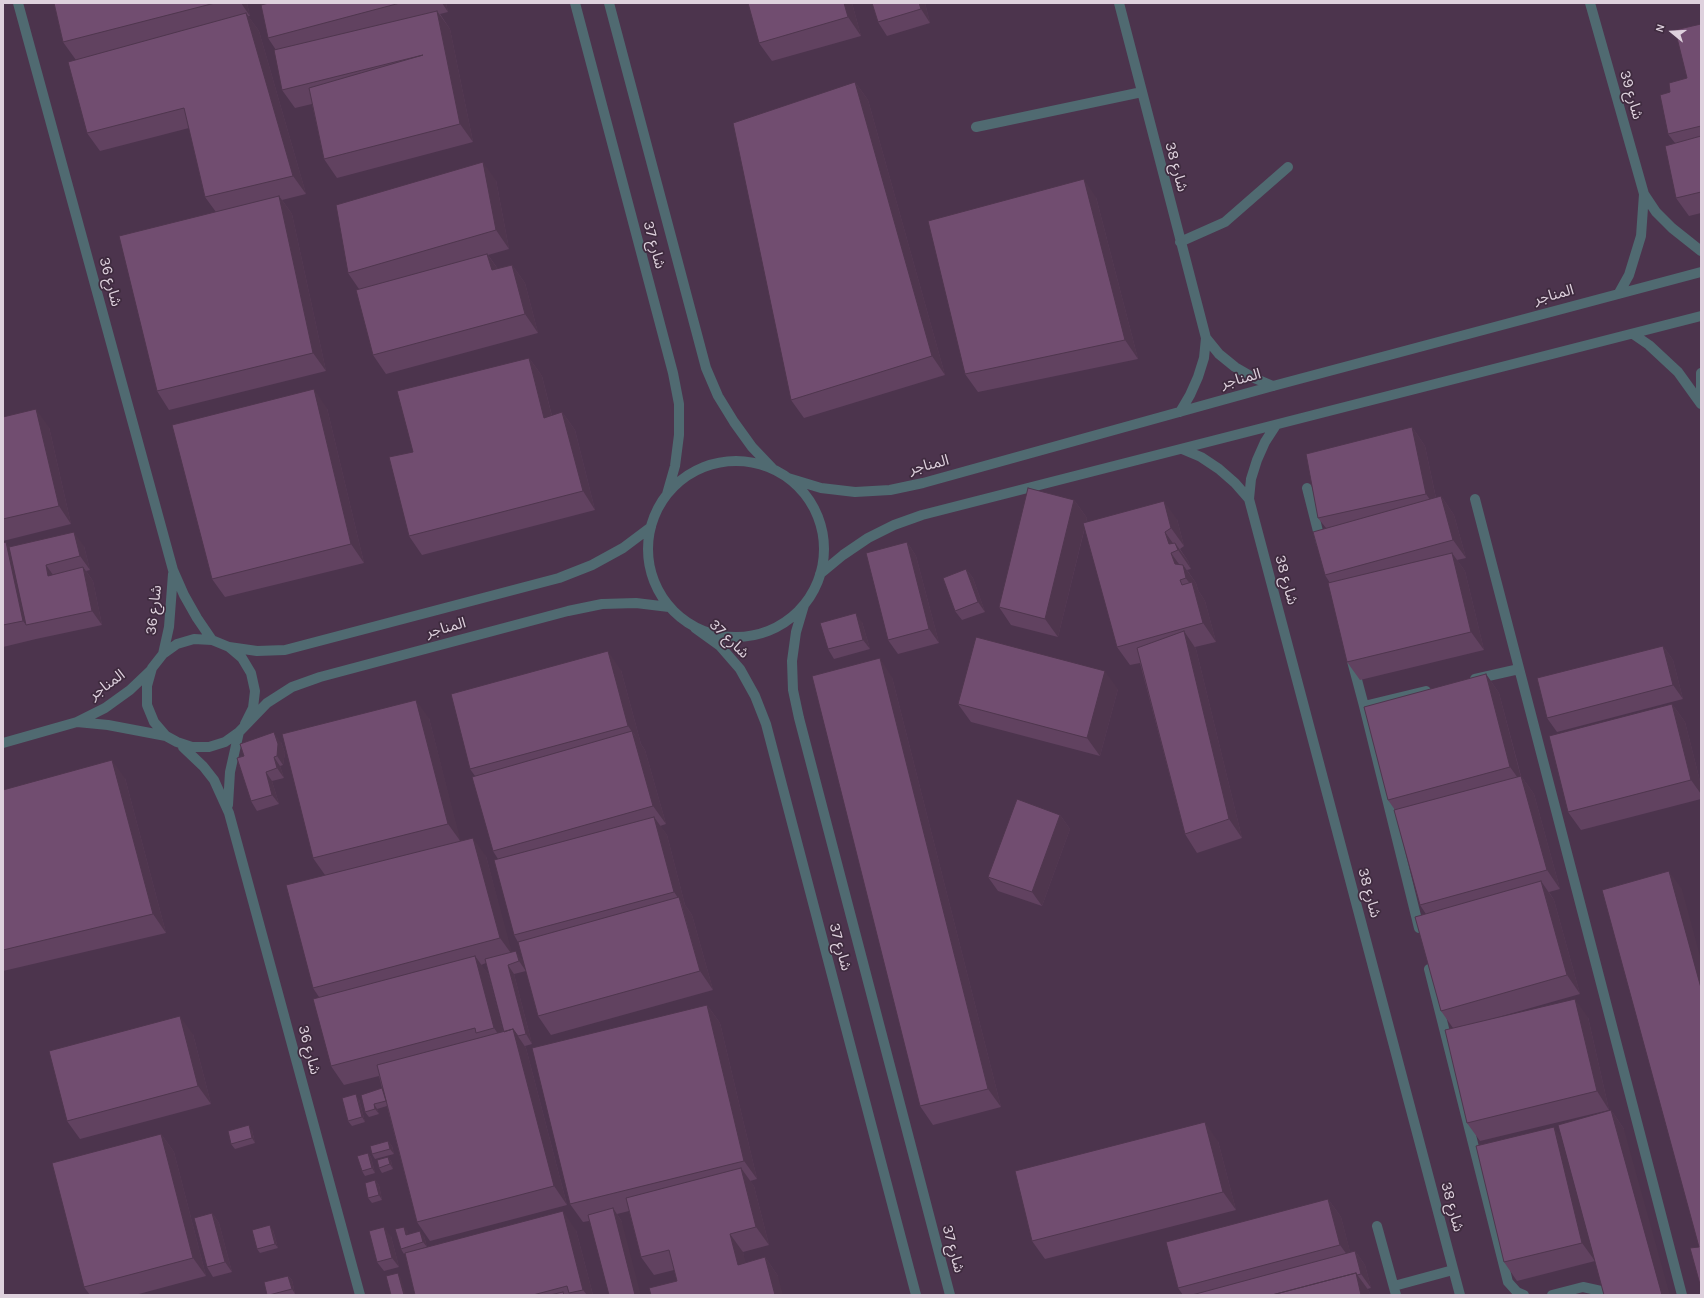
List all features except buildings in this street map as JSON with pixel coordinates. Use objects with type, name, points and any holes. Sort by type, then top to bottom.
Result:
[{"type":"street","name":"شارع 36","points":[[18,3],[173,570],[184,595],[212,640]]},
{"type":"street","name":"شارع 37","points":[[574,3],[676,389],[679,435],[675,466],[666,496]]},
{"type":"street","name":"شارع 37","points":[[609,3],[706,368],[718,396],[734,422],[752,447],[773,470]]},
{"type":"street","name":"شارع 38","points":[[1119,3],[1206,338],[1204,358],[1198,377],[1180,412]]},
{"type":"street","name":"شارع 39","points":[[1590,3],[1644,194],[1656,212],[1672,228],[1701,251]]},
{"type":"street","points":[[976,127],[1142,92]]},
{"type":"street","points":[[1180,242],[1225,222],[1288,167]]},
{"type":"street","name":"شارع 39","points":[[1619,293],[1631,269],[1641,236],[1644,194]]},
{"type":"street","name":"المناجر","points":[[788,478],[821,488],[855,492],[890,490],[931,481],[1273,386],[1701,272]]},
{"type":"street","points":[[820,574],[843,555],[868,538],[894,525],[922,515],[1701,316]]},
{"type":"street","points":[[1633,334],[1649,345],[1674,367],[1701,403]]},
{"type":"street","name":"شارع 38","points":[[1206,338],[1219,354],[1235,367],[1254,378],[1273,386]]},
{"type":"street","points":[[1701,373],[1701,403]]},
{"type":"street","name":"شارع 38","points":[[1276,425],[1265,442],[1257,460],[1251,479],[1249,499],[1460,1295]]},
{"type":"street","name":"شارع 38","points":[[1182,449],[1202,457],[1219,469],[1235,483],[1249,499]]},
{"type":"street","points":[[651,526],[657,511],[666,496],[678,484],[707,466],[723,462],[757,464],[788,478],[801,490],[819,521],[823,538],[823,556],[820,574],[814,590],[804,605],[792,617],[778,627],[745,637],[728,637],[695,628]]},
{"type":"street","points":[[1307,488],[1325,556]]},
{"type":"street","points":[[1475,499],[1682,1295]]},
{"type":"street","name":"شارع 37","points":[[651,526],[648,544],[649,560],[659,593],[669,607],[681,618],[720,646],[740,669],[756,696],[766,724],[916,1295]]},
{"type":"street","name":"المناجر","points":[[229,647],[257,651],[285,650],[560,578],[592,565],[623,548],[651,526]]},
{"type":"street","name":"شارع 36","points":[[163,654],[170,620],[173,570]]},
{"type":"street","name":"المناجر","points":[[242,728],[267,703],[292,687],[320,677],[568,611],[602,604],[629,603],[669,607]]},
{"type":"street","name":"شارع 37","points":[[804,605],[796,632],[792,661],[793,690],[799,718],[950,1295]]},
{"type":"street","points":[[194,640],[212,640],[229,647],[242,658],[251,673],[255,691],[253,708],[242,728],[225,742],[209,747],[192,748],[166,736],[154,722],[147,705],[147,686],[152,668],[163,654],[178,644],[194,640]]},
{"type":"street","points":[[1350,653],[1421,936]]},
{"type":"street","name":"المناجر","points":[[3,743],[78,722],[105,708],[130,690],[152,668]]},
{"type":"street","points":[[1467,681],[1519,669]]},
{"type":"street","points":[[1364,706],[1438,688]]},
{"type":"street","name":"المناجر","points":[[78,722],[108,725],[166,736]]},
{"type":"street","name":"شارع 36","points":[[228,813],[230,772],[242,728]]},
{"type":"street","name":"شارع 36","points":[[177,742],[204,766],[214,780],[228,813],[360,1295]]},
{"type":"street","points":[[1427,959],[1508,1282],[1517,1292],[1524,1295]]},
{"type":"street","points":[[1377,1226],[1395,1290],[1453,1270]]},
{"type":"street","points":[[1552,1295],[1583,1287],[1601,1291],[1602,1295]]},
{"type":"shaded area","points":[[3,3],[1701,3],[1701,1295],[3,1295]]}]
